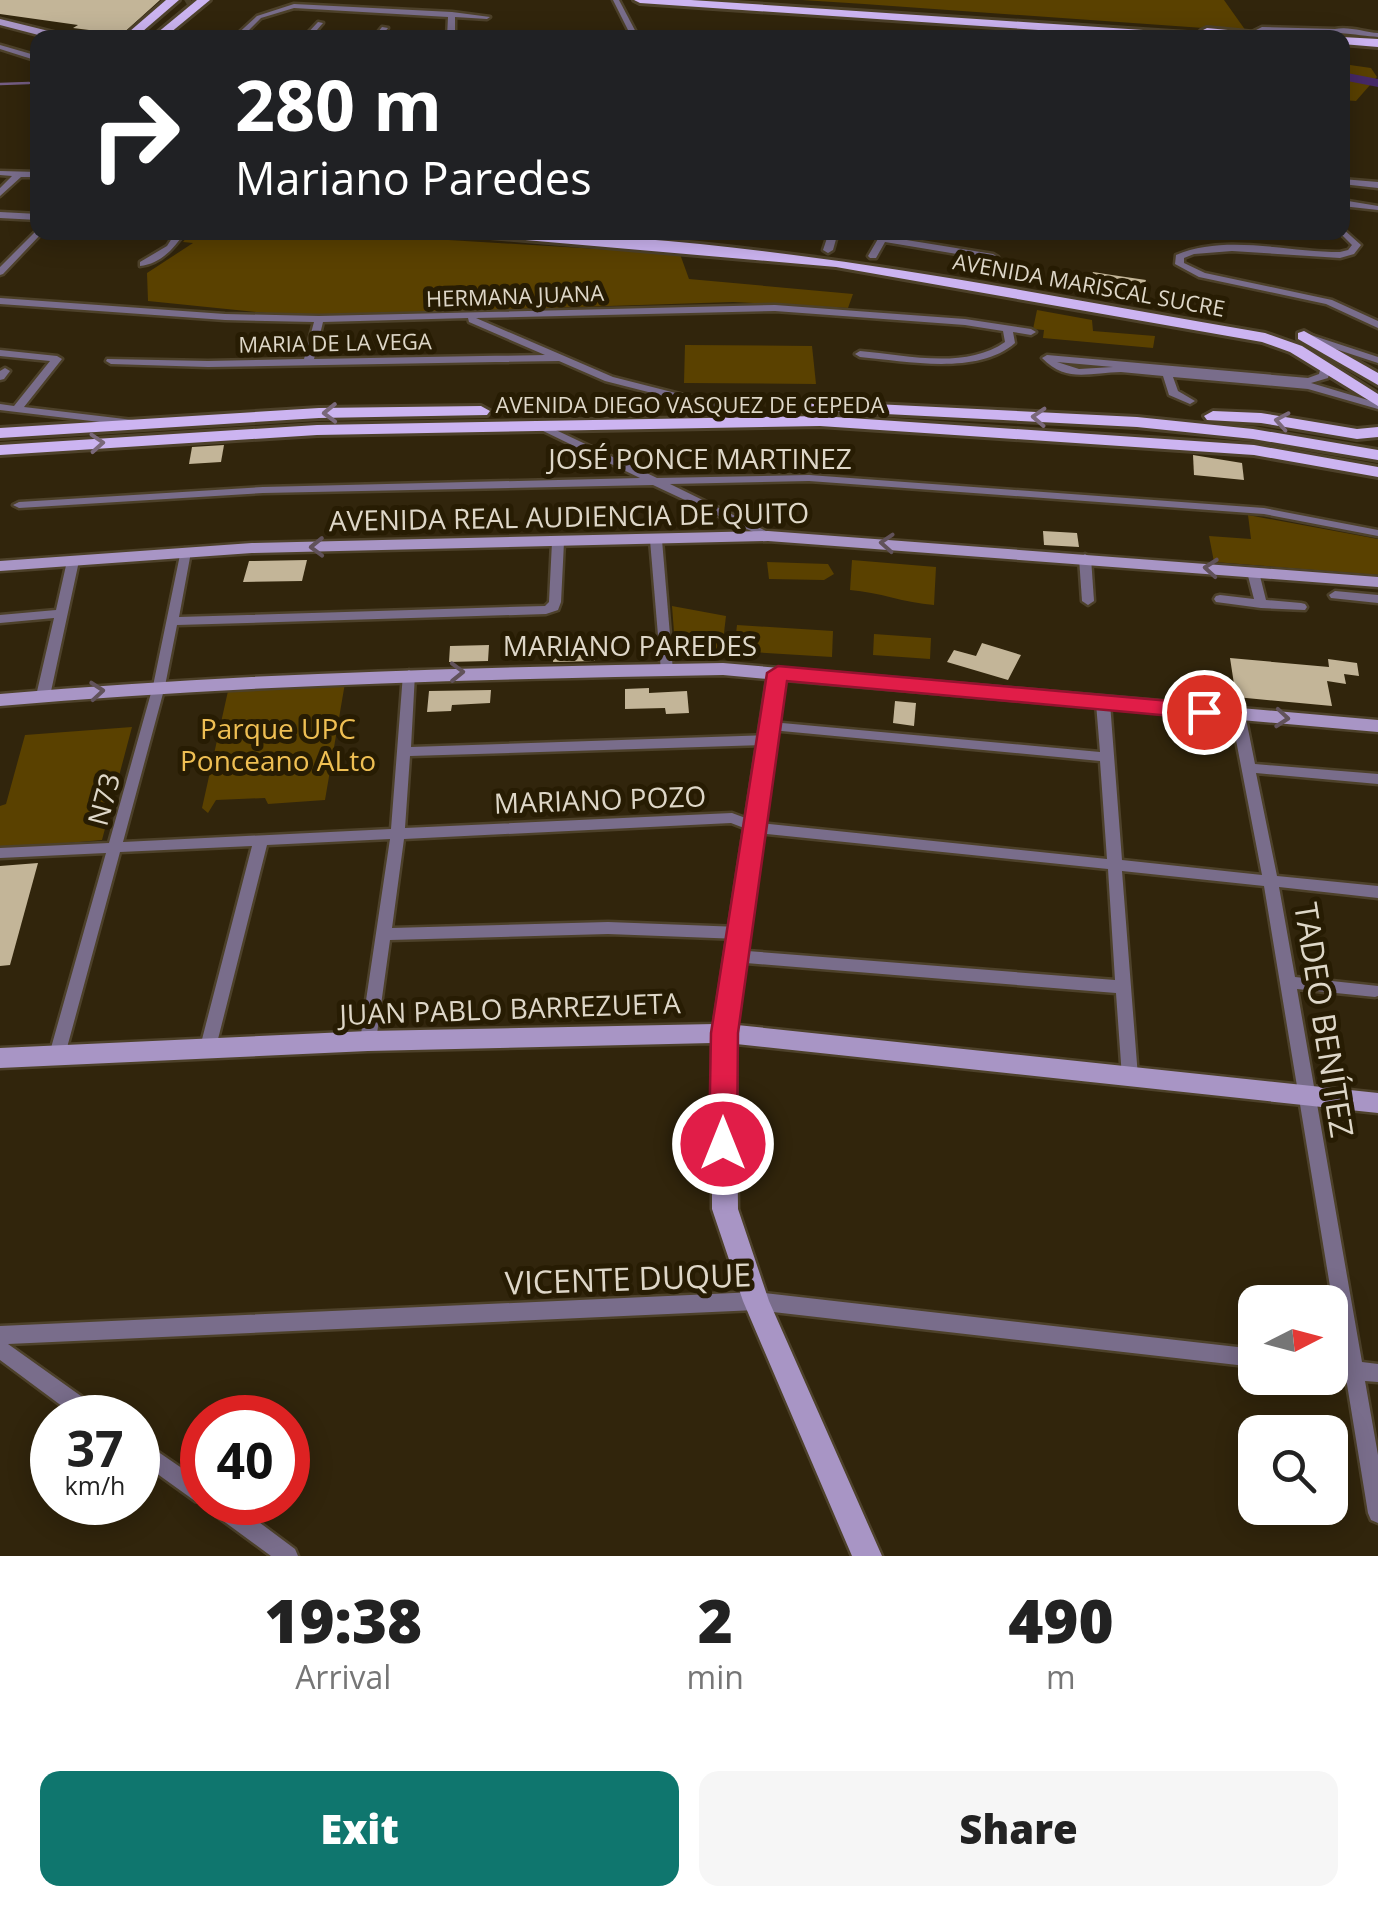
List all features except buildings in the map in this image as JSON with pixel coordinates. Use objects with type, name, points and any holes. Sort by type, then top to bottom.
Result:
[{"type":"main road","points":[[166,30],[204,0]]},
{"type":"main road","points":[[640,0],[1160,30]]},
{"type":"main road","points":[[739,0],[816,8]]},
{"type":"main road","points":[[139,30],[181,2]]},
{"type":"main road","points":[[151,30],[181,2]]},
{"type":"main road","points":[[913,14],[1116,30]]},
{"type":"main road","points":[[0,22],[32,30]]},
{"type":"main road","points":[[1350,40],[1378,46]]},
{"type":"main road","name":"AVENIDA MARISCAL SUCRE","points":[[575,240],[795,258],[1265,338],[1296,348],[1378,403]]},
{"type":"main road","name":"AVENIDA MARISCAL SUCRE","points":[[707,240],[873,256],[1252,321],[1304,336],[1378,380]]},
{"type":"main road","points":[[795,258],[830,258],[898,268],[905,266],[903,262]]},
{"type":"main road","name":"AVENIDA DIEGO VASQUEZ DE CEPEDA","points":[[0,434],[319,414],[826,406],[1137,422],[1253,434],[1378,455]]},
{"type":"main road","points":[[1137,422],[1215,416],[1261,418],[1357,434],[1378,432]]},
{"type":"main road","name":"AVENIDA DIEGO VASQUEZ DE CEPEDA","points":[[0,450],[317,430],[838,422],[1254,450],[1378,472]]},
{"type":"main road","name":"AVENIDA REAL AUDIENCIA DE QUITO","points":[[0,566],[185,552],[768,536],[1253,572],[1358,588],[1378,582]]},
{"type":"main road","points":[[778,673],[724,1033],[725,1210],[756,1301],[867,1556]]},
{"type":"main road","name":"MARIANO PAREDES","points":[[0,700],[159,686],[409,674],[778,673],[1378,726]]},
{"type":"main road","name":"JUAN PABLO BARREZUETA","points":[[0,1058],[207,1051],[368,1040],[724,1033],[1378,1103]]},
{"type":"street","points":[[616,0],[632,30]]},
{"type":"street","points":[[245,30],[259,17],[294,6],[488,16]]},
{"type":"street","points":[[451,30],[452,14]]},
{"type":"street","points":[[313,30],[320,23]]},
{"type":"street","points":[[1350,37],[1378,35]]},
{"type":"street","points":[[0,47],[30,57]]},
{"type":"street","points":[[0,61],[13,54]]},
{"type":"street","points":[[0,174],[30,175]]},
{"type":"street","points":[[0,193],[20,174]]},
{"type":"street","points":[[1350,182],[1378,186]]},
{"type":"street","points":[[1350,205],[1375,208]]},
{"type":"street","points":[[0,215],[30,217]]},
{"type":"street","points":[[1350,238],[1358,244],[1351,252],[1340,255],[1208,248],[1185,252],[1180,256],[1180,264],[1202,275],[1330,302],[1378,325]]},
{"type":"street","points":[[0,272],[30,240]]},
{"type":"street","points":[[143,264],[170,248],[176,240]]},
{"type":"street","points":[[828,250],[831,240]]},
{"type":"street","points":[[873,256],[882,240]]},
{"type":"street","points":[[905,240],[993,257]]},
{"type":"street","points":[[0,251],[19,252]]},
{"type":"street","name":"HERMANA JUANA","points":[[0,301],[320,320],[775,308],[1030,332]]},
{"type":"street","points":[[465,318],[610,379],[716,406]]},
{"type":"street","points":[[309,361],[320,320]]},
{"type":"street","points":[[860,354],[940,360],[985,356],[1010,344],[1008,328]]},
{"type":"street","points":[[1304,336],[1378,360]]},
{"type":"street","points":[[0,353],[55,357],[18,408]]},
{"type":"street","name":"MARIA DE LA VEGA","points":[[111,361],[208,364],[559,358]]},
{"type":"street","points":[[1116,366],[1099,374],[1059,369],[1047,358],[1274,380],[1318,380],[1324,376],[1326,366]]},
{"type":"street","points":[[1167,371],[1172,393],[1190,401]]},
{"type":"street","points":[[1274,380],[1320,388],[1352,401],[1378,403]]},
{"type":"street","points":[[0,407],[134,424]]},
{"type":"street","points":[[583,444],[585,430],[594,424]]},
{"type":"street","points":[[539,426],[768,536]]},
{"type":"street","name":"JOSÉ PONCE MARTINEZ","points":[[20,505],[264,490],[809,478],[1186,504],[1307,516],[1378,532]]},
{"type":"street","points":[[656,540],[668,671]]},
{"type":"street","points":[[173,620],[554,607],[558,542]]},
{"type":"street","name":"N73","points":[[57,1055],[84,945],[159,686],[185,552]]},
{"type":"street","points":[[1085,558],[1088,601]]},
{"type":"street","points":[[42,696],[73,561]]},
{"type":"street","points":[[1253,572],[1260,604]]},
{"type":"street","points":[[1335,595],[1358,588],[1378,599]]},
{"type":"street","points":[[1220,599],[1301,607]]},
{"type":"street","points":[[0,619],[62,613]]},
{"type":"street","points":[[368,1040],[398,832],[409,674]]},
{"type":"street","points":[[1103,703],[1130,1078]]},
{"type":"street","name":"TADEO BENÍTEZ","points":[[1238,714],[1271,883],[1378,1513]]},
{"type":"street","points":[[405,752],[769,733],[1106,757]]},
{"type":"street","points":[[1249,768],[1378,779]]},
{"type":"street","name":"MARIANO POZO","points":[[0,853],[732,818],[757,828],[1378,892]]},
{"type":"street","points":[[207,1051],[262,839]]},
{"type":"street","points":[[382,934],[608,928],[1123,988]]},
{"type":"street","points":[[1288,982],[1375,991]]},
{"type":"street","name":"VICENTE DUQUE","points":[[0,1336],[756,1301],[1238,1356]]},
{"type":"street","points":[[0,1349],[64,1395]]},
{"type":"street","points":[[1348,1369],[1378,1373]]},
{"type":"street","points":[[246,1525],[288,1556]]},
{"type":"green space","points":[[802,0],[1224,0],[1245,30],[1232,30]]},
{"type":"green space","points":[[1350,65],[1371,68],[1377,77],[1356,101],[1350,101]]},
{"type":"green space","points":[[449,240],[680,254],[689,279],[853,294],[848,308],[733,302],[295,316],[148,301],[147,273],[193,243],[183,242]]},
{"type":"green space","points":[[1037,310],[1092,320],[1093,331],[1155,336],[1153,348],[1043,338],[1044,330],[1033,329]]},
{"type":"green space","points":[[685,345],[812,346],[816,384],[684,383]]},
{"type":"green space","points":[[1248,515],[1378,539],[1378,575],[1214,562],[1209,536],[1251,539]]},
{"type":"green space","points":[[852,560],[936,567],[934,605],[850,590]]},
{"type":"green space","points":[[767,562],[828,564],[834,574],[824,580],[769,579]]},
{"type":"green space","points":[[672,606],[726,616],[722,650],[714,657],[676,658]]},
{"type":"green space","points":[[737,625],[833,631],[832,657],[734,651]]},
{"type":"green space","points":[[874,634],[931,638],[930,659],[873,655]]},
{"type":"green space","name":"Parque UPC Ponceano ALto","points":[[345,683],[325,800],[268,804],[265,798],[216,800],[208,813],[202,808],[228,691]]},
{"type":"green space","points":[[132,727],[102,840],[0,849],[0,806],[6,804],[25,735]]},
{"type":"waterway","points":[[1350,78],[1378,83]]},
{"type":"waterway","points":[[0,84],[29,83]]},
{"type":"tunnel","points":[[186,3],[191,0]]},
{"type":"route","points":[[723,1144],[724,1033],[778,673],[1204,712]]}]
